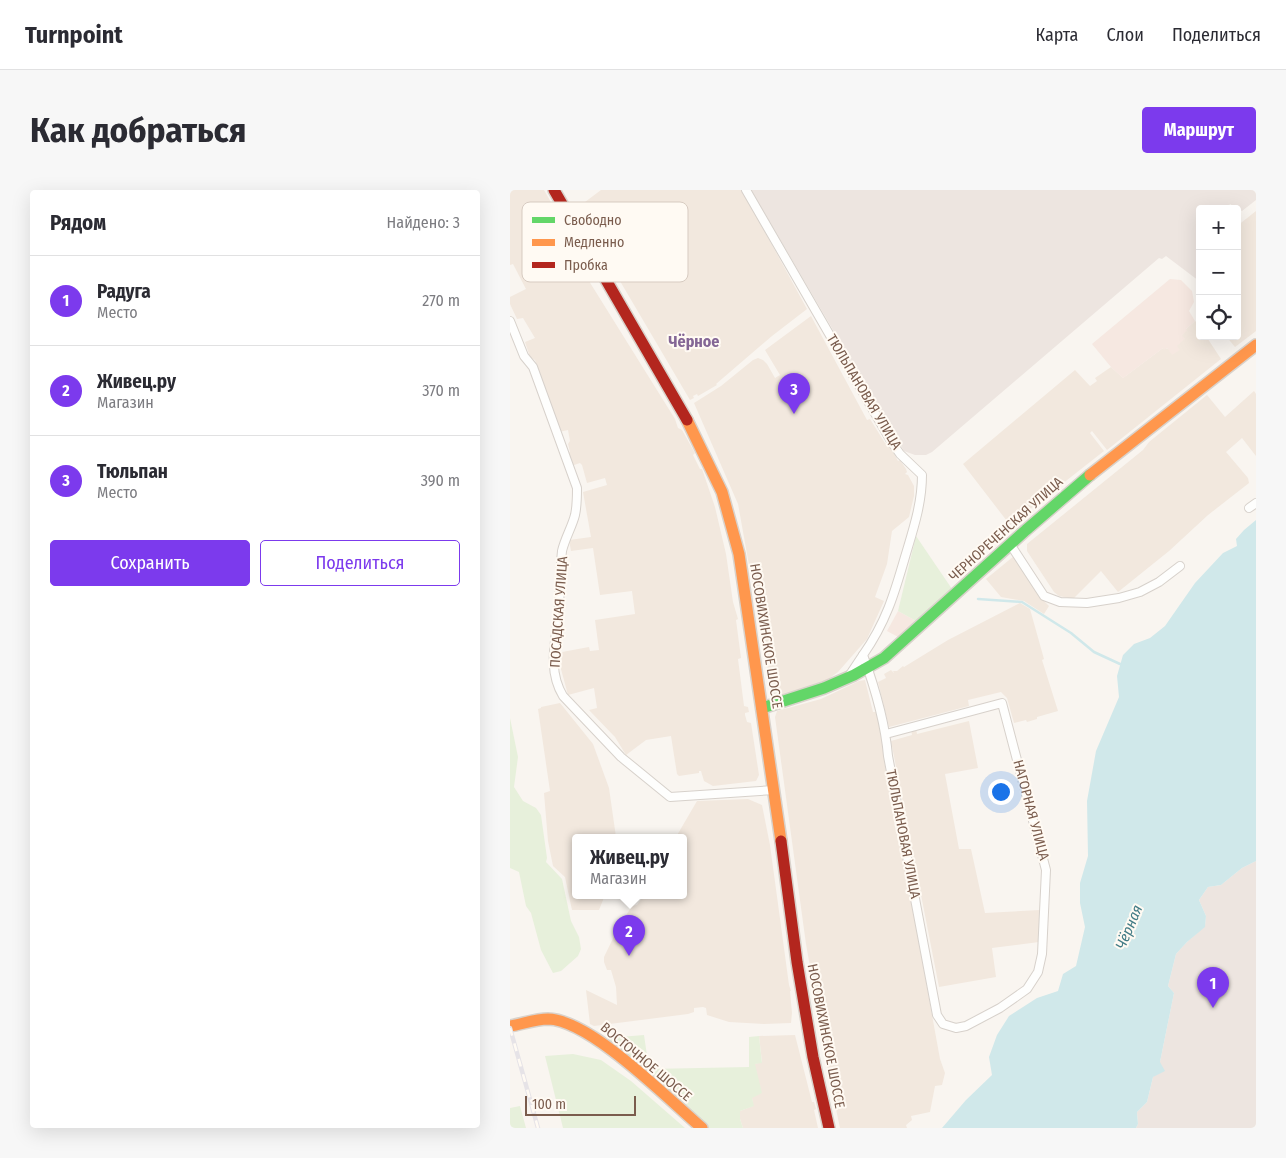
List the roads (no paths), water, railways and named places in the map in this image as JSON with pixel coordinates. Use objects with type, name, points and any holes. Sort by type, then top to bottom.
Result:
[{"type":"main road","name":"НОСОВИХИНСКОЕ ШОССЕ","points":[[554,190],[561,202]]},
{"type":"main road","name":"НОСОВИХИНСКОЕ ШОССЕ","points":[[607,282],[692,429],[722,492],[730,518],[739,554],[774,790],[798,972],[830,1128]]},
{"type":"main road","name":"ЧЕРНОРЕЧЕНСКАЯ УЛИЦА","points":[[762,708],[812,694],[846,680],[896,649],[1010,544],[1091,474],[1256,345]]},
{"type":"main road","name":"ВОСТОЧНОЕ ШОССЕ","points":[[510,1026],[547,1019],[563,1022],[580,1029],[611,1049],[702,1128]]},
{"type":"street","name":"ТЮЛЬПАНОВАЯ УЛИЦА","points":[[746,190],[891,441],[900,454],[922,475],[919,511],[892,601],[883,624],[846,680]]},
{"type":"street","name":"ПОСАДСКАЯ УЛИЦА","points":[[510,321],[524,356],[533,367],[577,488],[574,517],[562,552],[559,609],[553,661],[557,686],[563,696],[621,757],[670,798],[774,790]]},
{"type":"street","points":[[1249,508],[1256,503]]},
{"type":"street","points":[[1010,544],[1044,596],[1060,602],[1087,603],[1119,598],[1140,592],[1159,582],[1180,566]]},
{"type":"street","name":"ТЮЛЬПАНОВАЯ УЛИЦА","points":[[863,655],[876,690],[886,734],[890,766],[937,1015]]},
{"type":"street","name":"НАГОРНАЯ УЛИЦА","points":[[886,734],[1002,703],[1046,870],[1042,954],[1038,972],[1027,990],[1000,1008],[966,1026],[956,1028],[947,1026],[937,1015]]},
{"type":"water","name":"Чёрная","points":[[1256,520],[1256,861],[1242,868],[1221,885],[1208,887],[1199,900],[1206,916],[1205,927],[1176,954],[1168,986],[1174,993],[1160,1062],[1165,1071],[1153,1077],[1147,1102],[1137,1112],[1138,1124],[1136,1128],[942,1128],[966,1100],[992,1075],[989,1057],[997,1035],[1009,1016],[1037,998],[1058,991],[1063,974],[1076,966],[1085,927],[1080,903],[1080,883],[1088,856],[1087,801],[1096,751],[1119,697],[1117,676],[1123,655],[1134,644],[1150,638],[1165,626],[1195,583],[1223,553],[1237,546],[1236,539]]},
{"type":"waterway","points":[[978,599],[1022,602],[1071,633],[1094,652],[1120,664]]},
{"type":"railway","points":[[510,1028],[538,1128]]},
{"type":"place","name":"Тюльпан","points":[[794,414]]},
{"type":"place","name":"Живец.ру","points":[[629,956]]},
{"type":"place","name":"Радуга","points":[[1213,1008]]},
{"type":"district","name":"Чёрное","points":[[694,341]]}]
